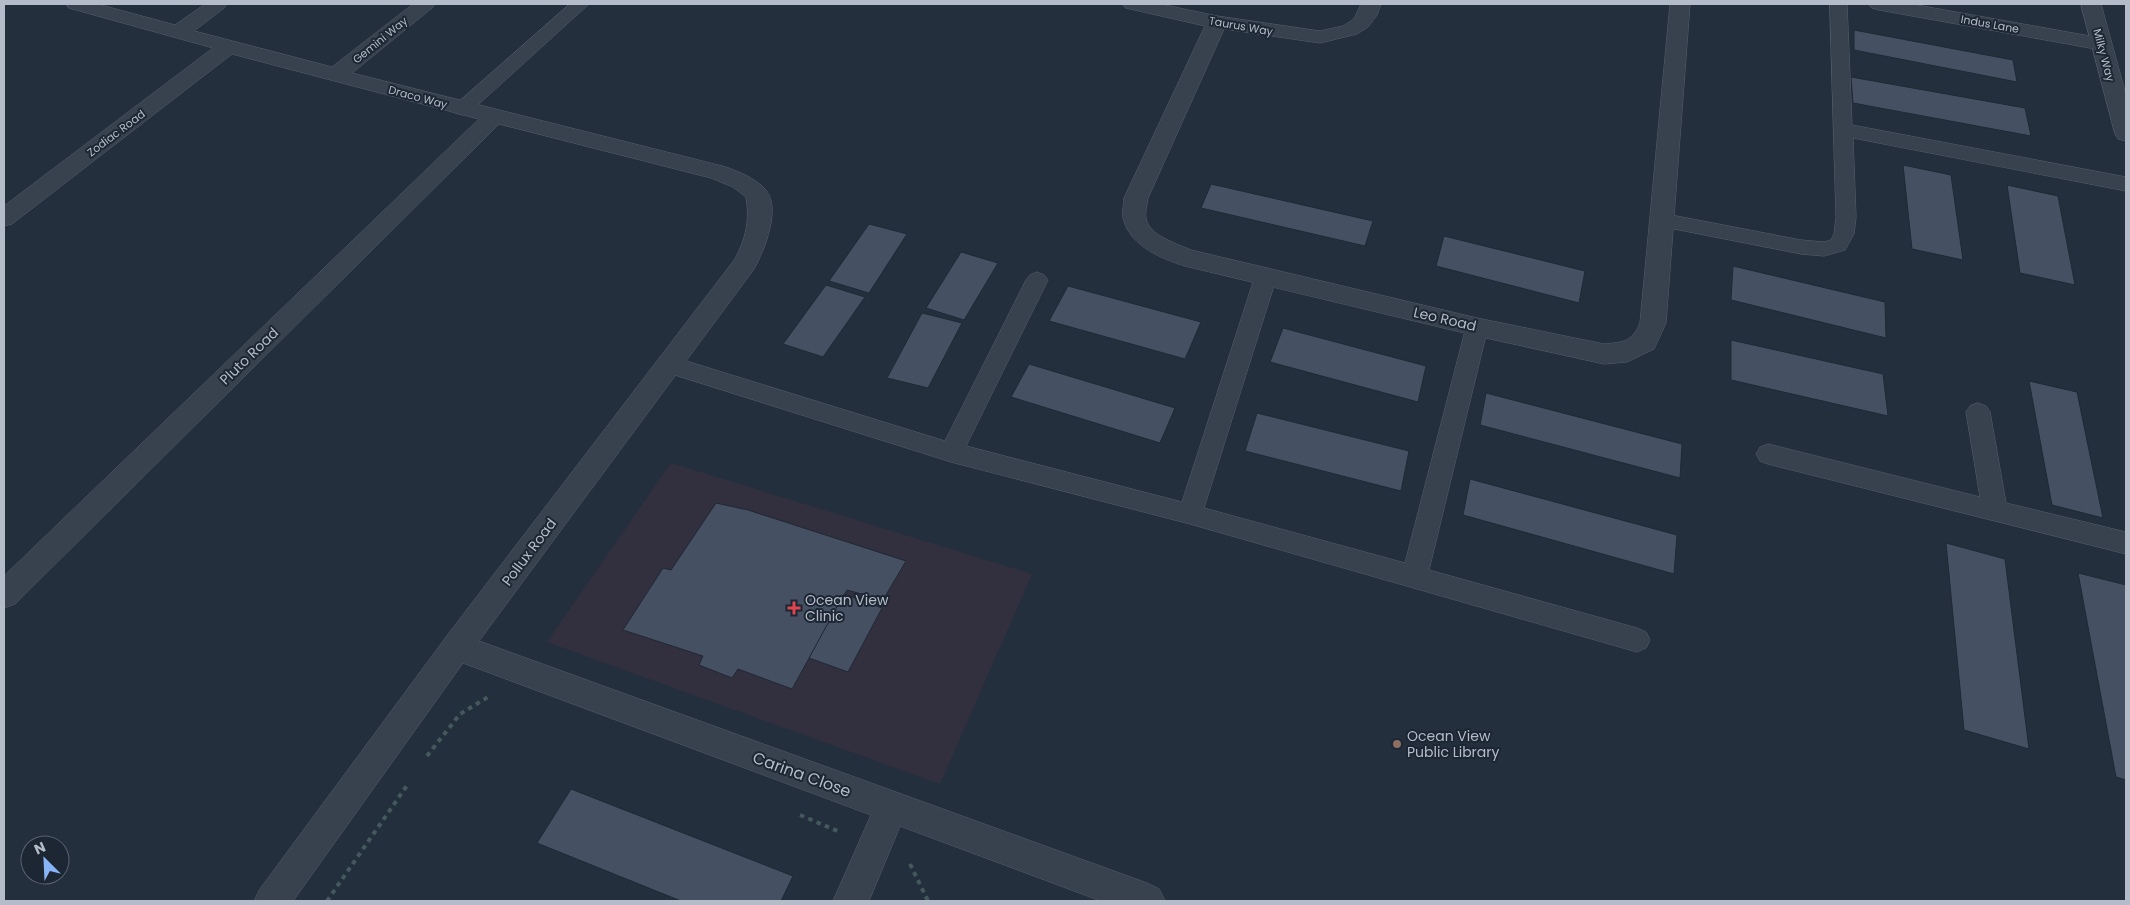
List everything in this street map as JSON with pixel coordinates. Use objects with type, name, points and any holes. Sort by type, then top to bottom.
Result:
[{"type":"street","name":"Draco Way","points":[[76,4],[228,47],[462,109],[718,172],[741,182],[757,194]]},
{"type":"street","points":[[178,33],[217,4]]},
{"type":"street","name":"Gemini Way","points":[[336,75],[425,4]]},
{"type":"street","name":"Taurus Way","points":[[1133,4],[1217,22],[1320,37],[1350,30],[1361,23],[1367,15],[1371,4]]},
{"type":"street","name":"Leo Road","points":[[1217,22],[1136,198],[1134,215],[1140,231],[1161,247],[1185,256],[1477,327],[1604,354],[1627,352],[1646,342],[1653,323],[1680,4]]},
{"type":"street","name":"Indus Lane","points":[[1879,4],[2101,44]]},
{"type":"street","name":"Milky Way","points":[[2091,4],[2126,134]]},
{"type":"street","name":"Zodiac Road","points":[[4,218],[228,47]]},
{"type":"street","name":"Pluto Road","points":[[4,595],[494,117]]},
{"type":"street","name":"Pollux Road","points":[[272,901],[457,647],[745,263],[758,238],[762,212],[757,194]]},
{"type":"street","name":"Carina Close","points":[[457,647],[1146,901]]},
{"type":"street","points":[[851,901],[892,808]]},
{"type":"lane","points":[[462,109],[580,4]]},
{"type":"lane","points":[[1661,220],[1801,247],[1824,249],[1838,245],[1844,234],[1846,217],[1838,4]]},
{"type":"lane","points":[[1844,130],[2126,184]]},
{"type":"lane","points":[[1190,514],[1266,276]]},
{"type":"lane","points":[[950,452],[1037,280]]},
{"type":"lane","points":[[1414,577],[1477,327]]},
{"type":"lane","points":[[670,364],[950,452],[1190,514],[1637,640]]},
{"type":"lane","points":[[1978,412],[1995,510]]},
{"type":"lane","points":[[1768,454],[2126,543]]},
{"type":"path","points":[[424,761],[460,714],[487,697],[496,700]]},
{"type":"path","points":[[326,901],[413,777]]},
{"type":"path","points":[[795,814],[910,864],[928,901]]},
{"type":"shaded area","name":"Ocean View Clinic","points":[[671,463],[1032,574],[940,784],[547,642]]},
{"type":"building","points":[[1854,30],[2013,60],[2017,82],[1854,50]]},
{"type":"building","points":[[1851,77],[2025,108],[2031,136],[1853,103]]},
{"type":"building","points":[[1903,165],[1951,175],[1963,260],[1912,249]]},
{"type":"building","points":[[1211,184],[1373,221],[1365,246],[1201,208]]},
{"type":"building","points":[[2007,185],[2058,196],[2075,285],[2020,273]]},
{"type":"building","points":[[869,224],[907,234],[869,293],[829,281]]},
{"type":"building","points":[[1444,236],[1585,271],[1579,303],[1436,266]]},
{"type":"building","points":[[961,252],[998,263],[964,320],[926,308]]},
{"type":"building","points":[[1733,266],[1885,302],[1886,338],[1731,300]]},
{"type":"building","points":[[826,285],[865,297],[823,357],[783,344]]},
{"type":"building","points":[[1068,286],[1201,322],[1185,359],[1049,321]]},
{"type":"building","points":[[922,313],[962,323],[928,388],[887,378]]},
{"type":"building","points":[[1283,328],[1426,366],[1418,402],[1270,362]]},
{"type":"building","points":[[1731,340],[1883,374],[1888,416],[1731,380]]},
{"type":"building","points":[[1029,364],[1175,408],[1160,443],[1011,397]]},
{"type":"building","points":[[2029,381],[2077,392],[2103,518],[2052,505]]},
{"type":"building","points":[[1486,393],[1682,444],[1680,478],[1480,425]]},
{"type":"building","points":[[1257,413],[1409,451],[1401,491],[1245,451]]},
{"type":"building","points":[[1470,479],[1677,535],[1674,574],[1463,515]]},
{"type":"building","points":[[716,503],[748,510],[906,561],[883,600],[847,590],[792,689],[738,669],[732,678],[699,665],[703,656],[623,630],[663,568],[671,570]]},
{"type":"building","points":[[1946,543],[2005,559],[2029,749],[1964,730]]},
{"type":"building","points":[[2078,573],[2126,585],[2126,780],[2116,777]]},
{"type":"building","points":[[844,594],[882,608],[848,672],[809,658]]},
{"type":"building","points":[[571,789],[793,876],[781,901],[681,901],[537,843]]},
{"type":"place","name":"Ocean View Clinic","points":[[794,608]]},
{"type":"place","name":"Ocean View Public Library","points":[[1397,744]]}]
